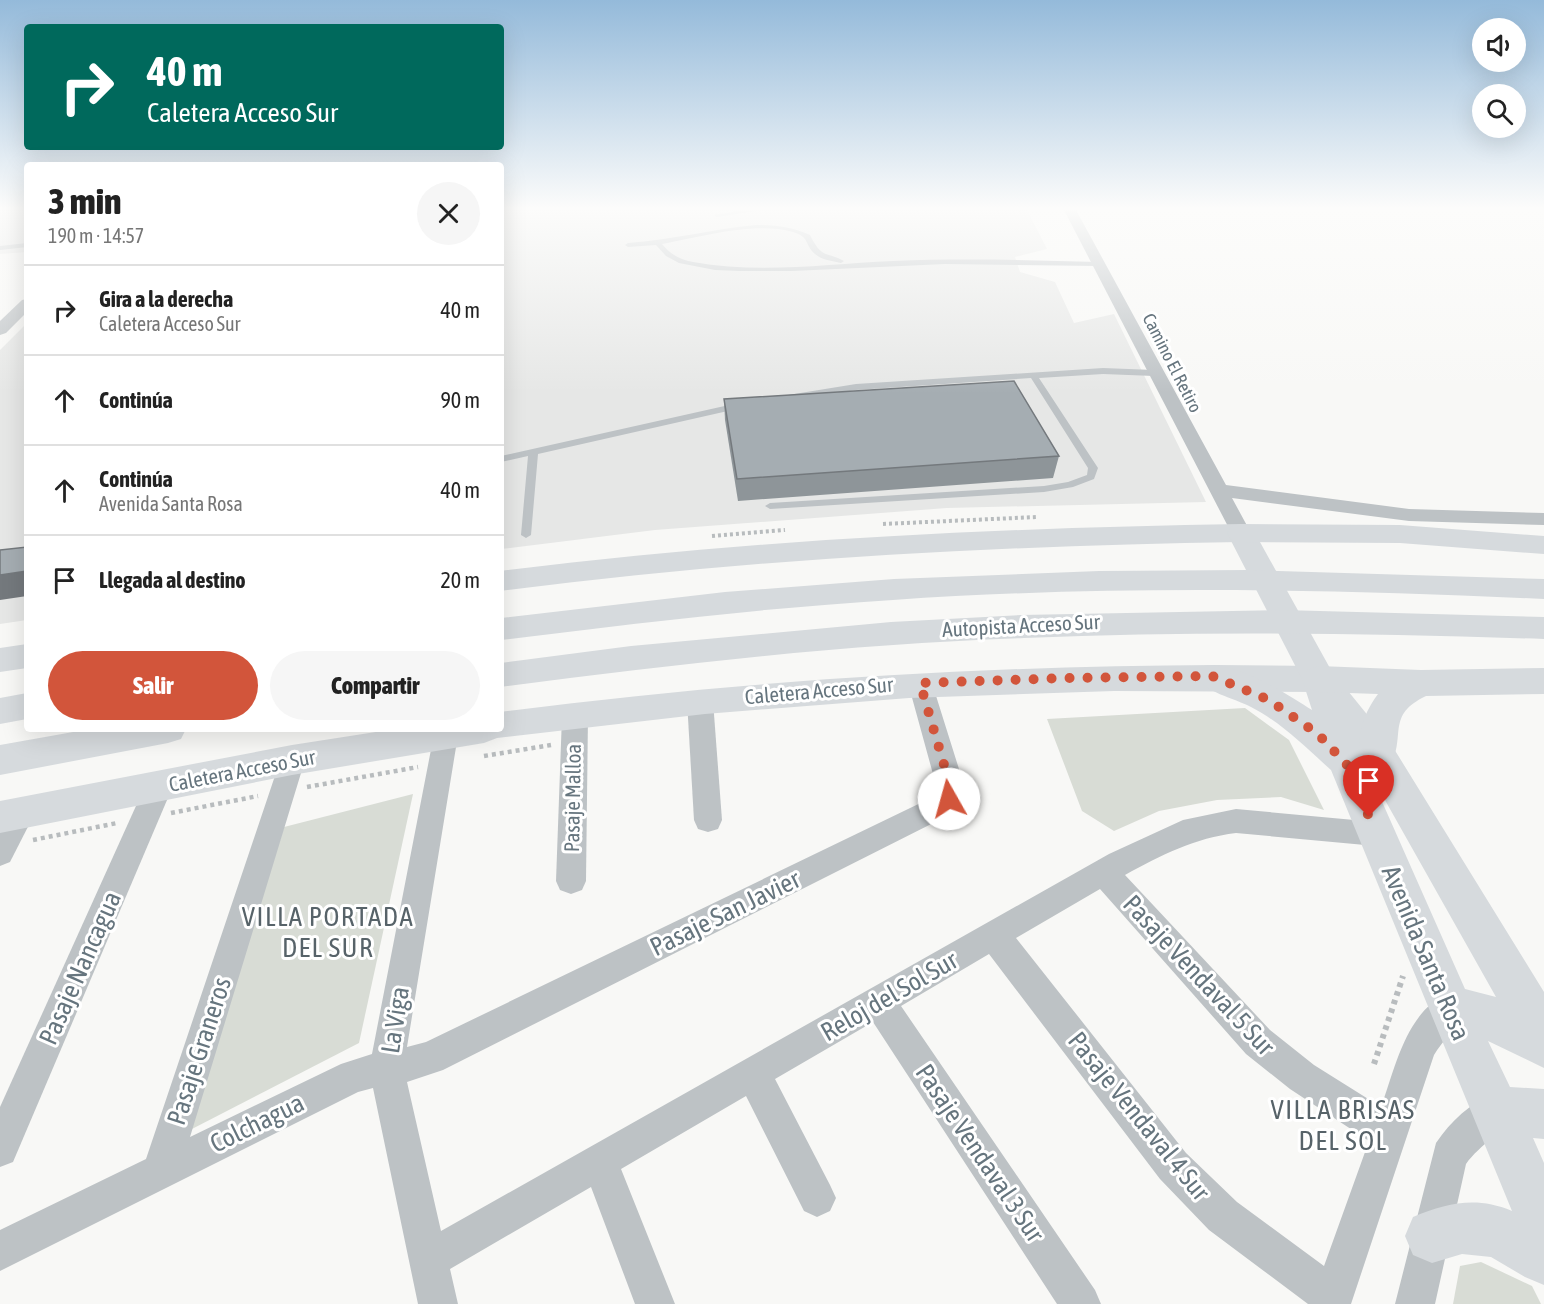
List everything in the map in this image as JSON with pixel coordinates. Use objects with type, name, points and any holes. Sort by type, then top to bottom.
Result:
[{"type":"main road","name":"Avenida Santa Rosa","points":[[1241,533],[1363,760],[1544,1035]]},
{"type":"main road","points":[[504,580],[706,557],[886,543],[1063,535],[1400,534],[1544,545]]},
{"type":"main road","name":"Autopista Acceso Sur","points":[[504,630],[692,606],[859,592],[1038,582],[1297,580],[1544,589]]},
{"type":"main road","name":"Autopista Acceso Sur","points":[[504,675],[697,650],[877,634],[1058,623],[1322,620],[1544,628]]},
{"type":"main road","points":[[0,660],[24,656]]},
{"type":"main road","points":[[1212,676],[1253,692],[1281,707],[1318,734],[1363,760],[1386,708],[1400,694],[1421,683]]},
{"type":"main road","name":"Caletera Acceso Sur","points":[[504,726],[574,728],[700,701],[920,683],[1212,676],[1421,683],[1544,681]]},
{"type":"main road","points":[[0,711],[24,707]]},
{"type":"main road","points":[[0,760],[152,732]]},
{"type":"main road","name":"Caletera Acceso Sur","points":[[6,833],[153,802],[442,749],[478,732]]},
{"type":"main road","name":"Avenida Santa Rosa","points":[[1363,760],[1376,834],[1450,1010],[1544,1223]]},
{"type":"main road","points":[[1450,1010],[1488,1016],[1544,1045]]},
{"type":"main road","points":[[1495,1111],[1544,1114]]},
{"type":"main road","points":[[1432,1236],[1458,1226],[1490,1229],[1519,1242],[1544,1258]]},
{"type":"street","name":"Camino El Retiro","points":[[1102,271],[1154,373],[1241,533]]},
{"type":"street","points":[[0,330],[24,306]]},
{"type":"street","points":[[1216,490],[1408,515],[1544,519]]},
{"type":"street","name":"Pasaje San Javier","points":[[387,1067],[411,1065],[431,1058],[945,804],[951,792],[950,785],[920,683]]},
{"type":"street","points":[[700,701],[708,820]]},
{"type":"street","name":"Pasaje Malloa","points":[[571,881],[574,728]]},
{"type":"street","name":"La Viga","points":[[438,1304],[387,1067],[442,749]]},
{"type":"street","name":"Pasaje Graneros","points":[[161,1171],[288,776]]},
{"type":"street","name":"Pasaje Nancagua","points":[[0,1149],[153,802]]},
{"type":"street","name":"Reloj del Sol Sur","points":[[428,1260],[1103,872],[1179,832],[1214,823],[1259,822],[1376,834]]},
{"type":"street","name":"Pasaje Vendaval 5 Sur","points":[[1103,872],[1258,1042],[1302,1077],[1390,1133]]},
{"type":"street","name":"Pasaje Vendaval 4 Sur","points":[[994,935],[1173,1166],[1223,1216],[1332,1301]]},
{"type":"street","name":"Pasaje Vendaval 3 Sur","points":[[879,1002],[1081,1304]]},
{"type":"street","points":[[1332,1301],[1425,1035],[1450,1010]]},
{"type":"street","name":"Colchagua","points":[[0,1251],[353,1076],[387,1067]]},
{"type":"street","points":[[754,1074],[817,1198]]},
{"type":"street","points":[[1415,1304],[1449,1156],[1463,1136],[1495,1111]]},
{"type":"street","points":[[600,1162],[656,1304]]},
{"type":"lane","points":[[777,399],[832,389],[1102,372],[1154,373]]},
{"type":"lane","points":[[770,506],[1044,489],[1070,485],[1091,477],[1093,468],[1034,376]]},
{"type":"lane","points":[[504,458],[743,405]]},
{"type":"lane","points":[[526,535],[533,452]]},
{"type":"path","points":[[6,833],[288,776],[574,728]]},
{"type":"path","points":[[1374,1064],[1404,979],[1400,968]]},
{"type":"shaded area","points":[[504,271],[1020,271],[1055,282],[1074,323],[1114,314],[1206,502],[947,508],[655,530],[504,549]]},
{"type":"shaded area","points":[[24,326],[24,620],[0,624],[0,350]]},
{"type":"shaded area","points":[[1245,708],[1289,740],[1324,810],[1281,797],[1217,800],[1159,811],[1114,831],[1082,811],[1047,719]]},
{"type":"shaded area","points":[[413,794],[359,1043],[190,1130],[284,827]]},
{"type":"shaded area","points":[[1481,1262],[1532,1286],[1541,1304],[1453,1304],[1460,1266]]},
{"type":"building","points":[[1014,381],[1059,456],[737,479],[724,399]]},
{"type":"building","points":[[24,547],[24,571],[0,575],[0,550]]},
{"type":"district","name":"VILLA PORTADA DEL SUR","points":[[328,932]]},
{"type":"district","name":"VILLA BRISAS DEL SOL","points":[[1343,1126]]},
{"type":"route","points":[[949,799],[950,785],[920,683],[1212,676],[1269,700],[1318,734],[1348,766],[1369,817]]}]
